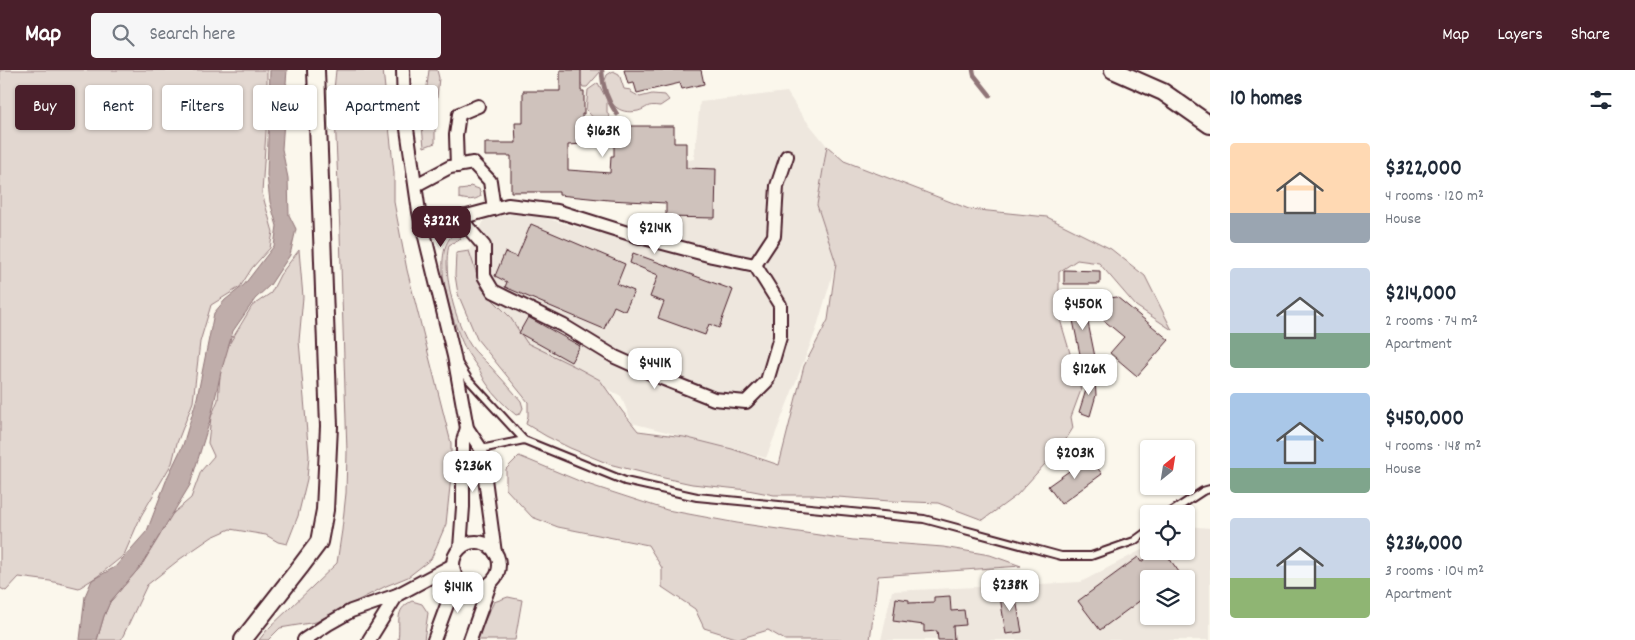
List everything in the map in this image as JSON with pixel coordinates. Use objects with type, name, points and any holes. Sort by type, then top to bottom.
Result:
[{"type":"street","points":[[242,640],[319,542],[325,510],[329,426],[316,70]]},
{"type":"street","points":[[1113,70],[1163,92],[1210,125]]},
{"type":"street","points":[[403,71],[404,108],[422,228],[454,356],[467,428],[481,449],[495,553],[499,564],[498,571],[490,584],[468,640]]},
{"type":"street","points":[[457,166],[456,135],[459,114],[478,106]]},
{"type":"street","points":[[755,265],[774,236],[777,186],[787,156]]},
{"type":"street","points":[[416,185],[450,167],[473,162],[490,181],[494,209]]},
{"type":"street","points":[[422,228],[459,217],[508,206],[557,211],[640,237],[755,265],[780,305],[780,337],[767,380],[746,402],[714,399],[615,357],[564,326],[493,291],[484,276],[484,246],[459,217]]},
{"type":"street","points":[[460,548],[463,507],[463,441],[467,428]]},
{"type":"street","points":[[434,640],[455,572],[455,554],[466,544],[480,542],[488,545],[495,553]]},
{"type":"street","points":[[455,572],[467,587],[483,587],[490,584]]},
{"type":"street","points":[[304,640],[351,611],[455,572]]},
{"type":"street","points":[[369,640],[397,595]]},
{"type":"lane","points":[[454,356],[469,380],[524,440],[625,481],[696,497],[924,519],[1061,556],[1091,556],[1134,541],[1140,537]]},
{"type":"lane","points":[[481,449],[524,440]]},
{"type":"lane","points":[[1182,505],[1203,491],[1210,489]]},
{"type":"shaded area","points":[[0,70],[267,70],[267,85],[253,85],[253,130],[266,130],[262,193],[273,232],[270,248],[252,268],[240,287],[211,305],[200,342],[193,402],[177,443],[172,463],[141,516],[124,555],[98,576],[79,588],[50,581],[19,577],[6,591],[0,588]]},
{"type":"shaded area","points":[[270,70],[287,70],[287,85],[270,85]]},
{"type":"shaded area","points":[[336,70],[383,70],[385,85],[334,85]]},
{"type":"shaded area","points":[[429,70],[437,70],[439,78],[438,88],[438,85],[427,85]]},
{"type":"shaded area","points":[[581,70],[601,71],[587,87],[583,87],[579,80]]},
{"type":"shaded area","points":[[613,71],[619,74],[624,89],[631,90],[631,92],[640,97],[652,94],[665,95],[669,100],[660,106],[649,106],[638,111],[631,112],[619,109],[611,102],[603,85],[607,75]]},
{"type":"shaded area","points":[[598,83],[607,100],[607,112],[612,122],[608,125],[598,122],[586,110],[588,90]]},
{"type":"shaded area","points":[[787,92],[801,114],[827,146],[817,205],[836,263],[816,330],[766,458],[632,423],[621,396],[585,377],[531,353],[462,265],[485,219],[525,212],[600,234],[668,229],[667,165],[694,159],[700,102]]},
{"type":"shaded area","points":[[268,130],[283,130],[282,149],[288,178],[289,215],[296,229],[290,255],[270,285],[255,299],[233,331],[211,417],[190,485],[141,566],[110,602],[97,640],[80,640],[85,596],[92,580],[115,567],[147,531],[168,476],[183,445],[197,398],[214,313],[225,300],[244,285],[274,246],[277,226],[270,202],[267,175]]},
{"type":"shaded area","points":[[336,130],[389,130],[394,173],[394,202],[407,270],[451,443],[451,477],[446,524],[431,559],[408,577],[386,586],[316,622],[280,628],[268,640],[259,640],[337,563],[346,493],[347,452]]},
{"type":"shaded area","points":[[422,130],[435,130],[435,143],[424,147]]},
{"type":"shaded area","points":[[827,146],[844,161],[969,209],[1047,217],[1111,249],[1145,276],[1172,330],[1136,306],[1099,263],[1077,260],[1059,272],[1059,316],[1081,390],[1071,417],[1073,428],[1063,444],[1017,495],[983,520],[938,503],[812,495],[774,495],[692,484],[609,464],[570,448],[526,424],[528,402],[477,339],[458,294],[455,275],[456,253],[469,251],[482,289],[510,317],[527,343],[600,380],[638,431],[684,437],[732,449],[779,465],[804,366],[828,320],[836,263],[817,205]]},
{"type":"shaded area","points":[[470,186],[479,189],[481,196],[470,200],[459,198],[459,190],[467,189]]},
{"type":"shaded area","points":[[456,232],[461,238],[449,245],[447,256],[451,297],[455,311],[471,346],[521,401],[523,408],[520,414],[516,415],[512,412],[490,388],[467,351],[454,322],[445,288],[443,255],[448,242]]},
{"type":"shaded area","points":[[299,250],[303,297],[299,341],[309,456],[307,479],[298,516],[287,544],[278,542],[266,535],[230,529],[212,537],[147,585],[121,640],[97,640],[110,602],[141,566],[170,516],[191,498],[201,471],[214,456],[208,443],[211,417],[218,400],[225,351],[252,306],[271,293],[280,275]]},
{"type":"shaded area","points":[[519,456],[584,483],[667,510],[737,523],[853,540],[943,547],[990,555],[1021,566],[878,576],[870,640],[785,640],[768,630],[739,639],[704,628],[695,609],[662,587],[662,568],[648,545],[558,527],[532,517],[506,489],[506,469]]},
{"type":"shaded area","points":[[1195,527],[1210,528],[1210,640],[881,640],[892,591],[1081,582],[1140,551],[1140,560],[1195,560]]},
{"type":"shaded area","points":[[508,597],[522,600],[515,640],[475,640],[494,602]]},
{"type":"shaded area","points":[[412,601],[422,604],[428,613],[424,640],[398,640],[400,613],[402,608]]},
{"type":"building","points":[[560,70],[581,70],[581,91],[584,91],[584,114],[582,114],[583,144],[568,145],[568,170],[610,173],[611,156],[614,156],[614,126],[674,126],[674,143],[686,143],[686,168],[716,169],[715,218],[666,217],[666,203],[559,195],[559,192],[511,192],[511,156],[485,156],[485,143],[516,143],[515,123],[523,123],[523,91],[560,91]]},
{"type":"building","points":[[624,70],[701,70],[704,84],[682,89],[680,83],[637,93],[634,83],[628,84]]},
{"type":"building","points":[[531,224],[625,264],[617,284],[634,291],[625,311],[614,306],[604,329],[505,287],[507,282],[495,276],[505,252],[517,257]]},
{"type":"building","points":[[633,253],[733,290],[719,328],[709,324],[705,335],[658,318],[664,302],[650,297],[658,275],[630,263]]},
{"type":"building","points":[[1064,270],[1100,271],[1100,284],[1064,284]]},
{"type":"building","points":[[1117,297],[1169,340],[1137,376],[1110,353],[1124,337],[1096,314],[1110,298]]},
{"type":"building","points":[[1084,303],[1095,357],[1081,359],[1070,306]]},
{"type":"building","points":[[528,317],[580,346],[571,362],[519,333]]},
{"type":"building","points":[[1094,365],[1096,395],[1090,416],[1079,412]]},
{"type":"building","points":[[1089,457],[1102,474],[1061,504],[1048,486]]},
{"type":"building","points":[[1138,557],[1141,562],[1144,560],[1170,560],[1178,570],[1140,570],[1140,601],[1100,630],[1078,601]]},
{"type":"building","points":[[1014,589],[1022,632],[1006,634],[999,591]]},
{"type":"building","points":[[950,596],[951,611],[964,610],[966,625],[953,626],[954,640],[938,640],[937,631],[924,632],[924,625],[893,621],[896,598],[909,600],[909,603],[934,602],[934,597]]},
{"type":"waterway","points":[[602,70],[606,93],[610,104],[617,114]]},
{"type":"waterway","points":[[973,70],[974,75],[990,95]]}]
